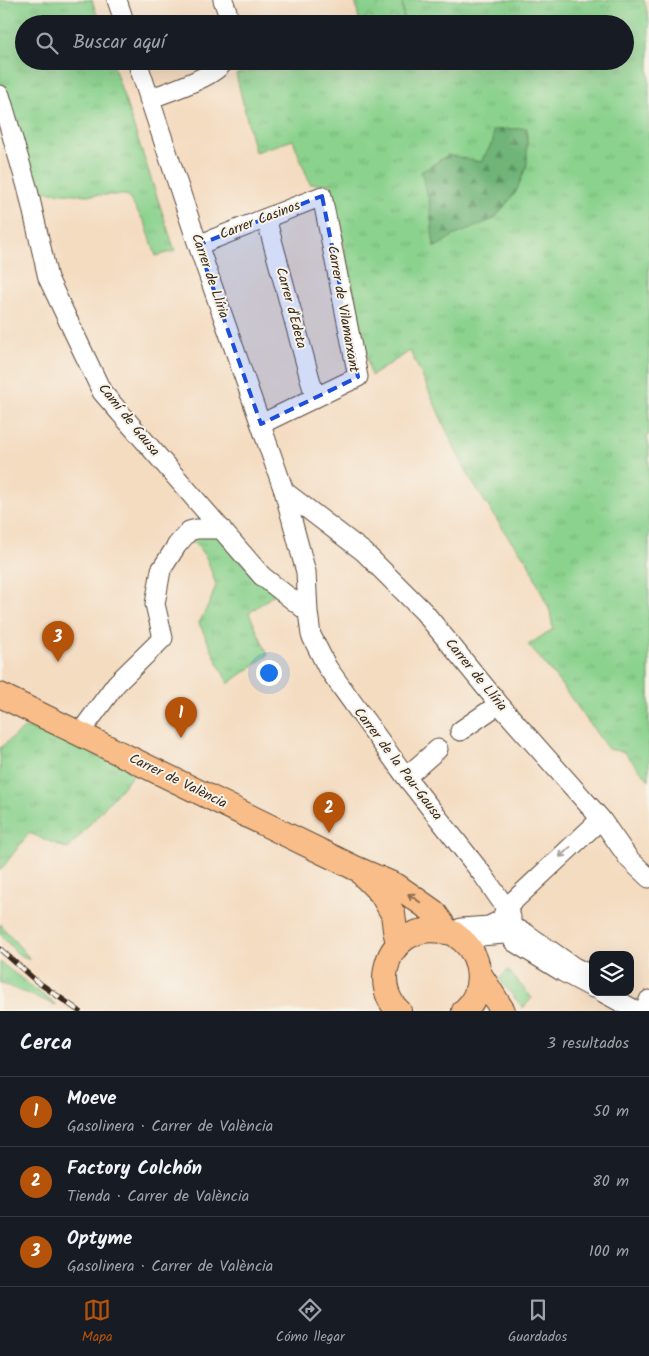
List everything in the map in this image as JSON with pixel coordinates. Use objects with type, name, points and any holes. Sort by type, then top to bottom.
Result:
[{"type":"main road","name":"Carrer de València","points":[[0,695],[355,868],[397,886],[434,912],[450,933],[464,942],[471,950]]},
{"type":"main road","name":"Carrer de València","points":[[355,868],[381,893],[394,914],[394,930],[398,943]]},
{"type":"main road","points":[[391,1006],[384,978],[388,959],[398,943],[413,933],[430,930],[450,933]]},
{"type":"main road","points":[[471,950],[479,973],[503,1011]]},
{"type":"main road","points":[[464,1011],[469,1006],[477,990],[479,973]]},
{"type":"street","points":[[117,0],[122,15]]},
{"type":"street","points":[[224,0],[228,15]]},
{"type":"street","name":"Carrer de Llíria","points":[[140,70],[198,245],[284,491],[306,572]]},
{"type":"street","points":[[149,99],[196,82],[216,70]]},
{"type":"street","name":"Camí de Gausa","points":[[0,95],[28,190],[48,278],[102,392],[262,576],[308,612]]},
{"type":"street","name":"Carrer Casinos","points":[[198,245],[322,196]]},
{"type":"street","name":"Carrer de Vilamarxant","points":[[261,424],[358,377],[322,196]]},
{"type":"street","name":"Carrer d'Edeta","points":[[266,218],[315,397]]},
{"type":"street","name":"Carrer de Llíria","points":[[284,491],[364,552],[424,612],[499,704],[601,819],[629,859],[649,878]]},
{"type":"street","points":[[80,733],[116,684],[163,638],[155,604],[161,570],[177,545],[189,531],[197,529],[222,529]]},
{"type":"street","name":"Carrer de la Pau-Gausa","points":[[306,572],[311,635],[327,668],[406,777],[483,875],[506,908]]},
{"type":"street","points":[[460,731],[499,704]]},
{"type":"street","points":[[406,777],[438,749]]},
{"type":"street","points":[[450,933],[461,928],[489,926],[501,920],[506,908],[601,819]]},
{"type":"street","points":[[506,908],[511,917],[514,942],[589,986]]},
{"type":"street","points":[[471,950],[475,940],[482,936],[504,934],[513,931],[524,932],[589,974]]},
{"type":"street","points":[[616,996],[646,1005]]},
{"type":"street","points":[[632,996],[646,1005]]},
{"type":"highlighted area","points":[[322,196],[358,377],[261,424],[198,245]]},
{"type":"green space","points":[[0,0],[92,0],[97,15],[15,15],[15,70],[115,70],[175,251],[156,256],[146,225],[127,195],[87,195],[28,190],[0,95]]},
{"type":"green space","points":[[355,0],[402,0],[403,15],[358,15]]},
{"type":"green space","points":[[402,0],[644,0],[649,19],[649,435],[647,436],[649,447],[649,780],[624,752],[608,749],[560,683],[528,645],[553,629],[550,611],[527,560],[508,537],[471,480],[410,351],[371,376],[331,184],[310,184],[293,140],[255,152],[236,74],[260,70],[634,70],[634,15],[403,15]]},
{"type":"green space","points":[[527,128],[527,165],[516,192],[494,219],[453,236],[434,248],[429,200],[421,172],[448,155],[481,162],[493,141],[493,130]]},
{"type":"green space","points":[[222,529],[276,593],[249,613],[268,655],[228,684],[199,623],[216,585],[207,559],[199,548],[185,536]]},
{"type":"green space","points":[[24,728],[55,734],[140,767],[68,849],[29,833],[0,871],[0,748]]},
{"type":"green space","points":[[0,924],[30,959],[18,954],[0,934]]},
{"type":"green space","points":[[0,962],[5,966],[56,1005],[0,983]]},
{"type":"green space","points":[[508,970],[532,998],[523,1008],[499,979]]},
{"type":"railway","points":[[0,949],[35,980],[79,1011]]},
{"type":"place","name":"Optyme","points":[[58,662]]},
{"type":"place","name":"Moeve","points":[[181,738]]},
{"type":"place","name":"Factory Colchón","points":[[329,833]]}]
